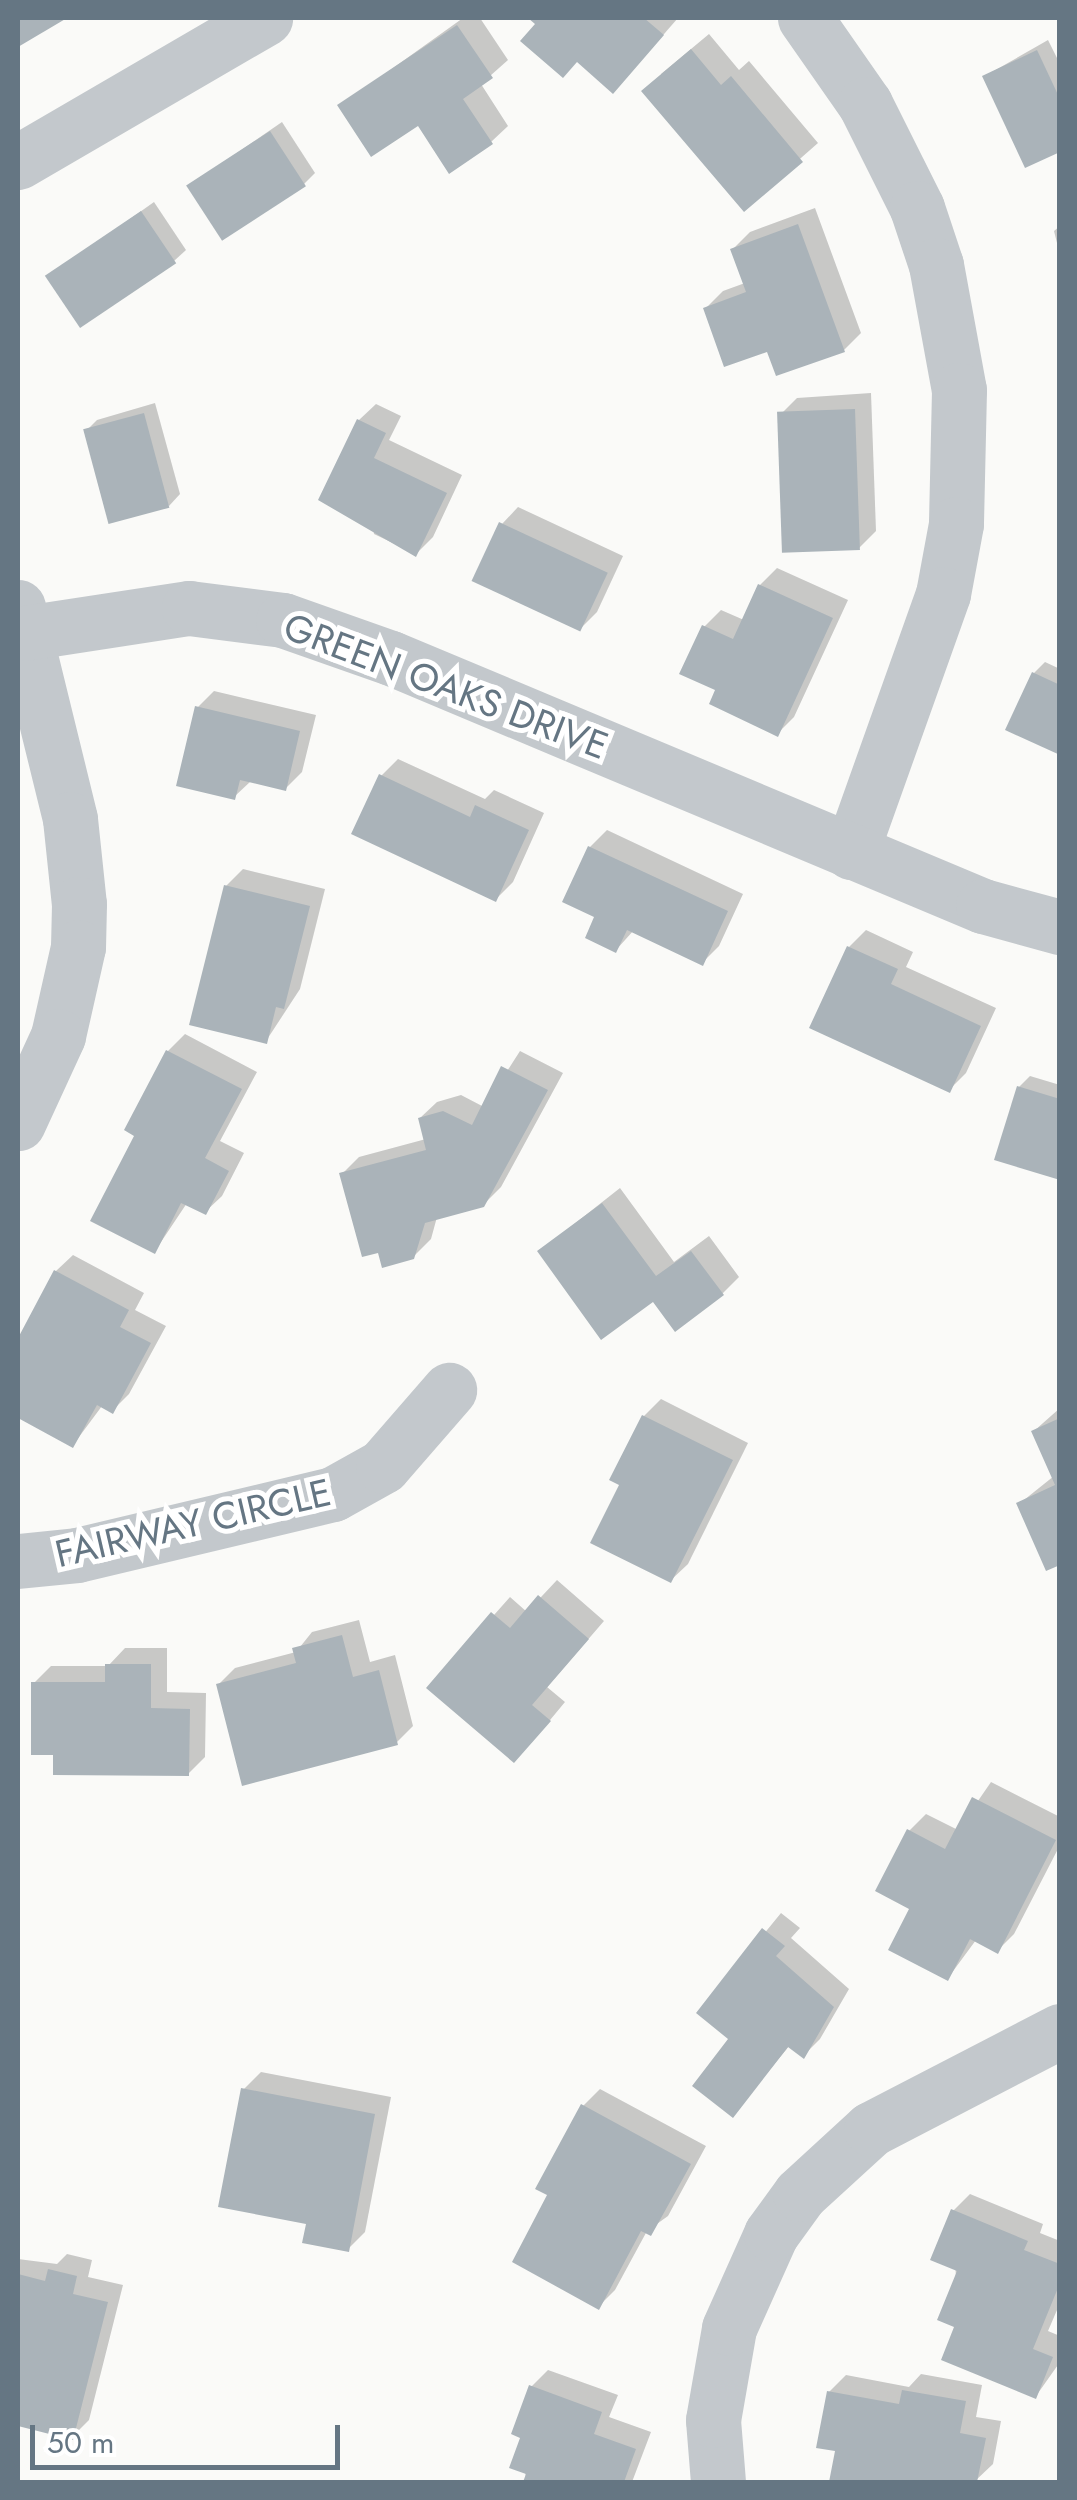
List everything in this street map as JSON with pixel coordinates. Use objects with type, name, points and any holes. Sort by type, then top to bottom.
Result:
[{"type":"street","points":[[18,162],[265,18]]},
{"type":"street","points":[[805,18],[865,104],[917,208],[936,265],[959,390],[956,524],[943,594],[851,852]]},
{"type":"street","name":"GREEN OAKS DRIVE","points":[[21,620],[189,608],[283,620],[391,658],[983,906],[1060,927]]},
{"type":"street","points":[[18,1123],[58,1036],[78,947],[79,904],[70,819],[21,620]]},
{"type":"street","name":"FAIRWAY CIRCLE","points":[[18,1561],[76,1555],[333,1494],[383,1466],[449,1390]]},
{"type":"street","points":[[718,2482],[713,2420],[729,2328],[755,2266],[800,2194],[871,2129],[1060,2031]]},
{"type":"building","points":[[18,18],[67,18],[18,47]]},
{"type":"building","points":[[528,18],[644,18],[664,35],[613,94],[577,62],[563,78],[520,41],[535,24]]},
{"type":"building","points":[[457,25],[493,78],[463,99],[493,144],[449,174],[418,126],[371,157],[337,105]]},
{"type":"building","points":[[691,49],[721,85],[731,76],[803,162],[744,212],[641,91]]},
{"type":"building","points":[[1037,50],[1060,99],[1060,152],[1025,168],[982,76]]},
{"type":"building","points":[[270,131],[306,186],[222,241],[186,185]]},
{"type":"building","points":[[141,211],[176,263],[80,328],[45,276]]},
{"type":"building","points":[[798,224],[845,352],[776,376],[767,352],[724,367],[703,308],[746,292],[730,249]]},
{"type":"building","points":[[855,409],[860,550],[782,553],[777,412]]},
{"type":"building","points":[[144,413],[169,508],[109,524],[83,429]]},
{"type":"building","points":[[357,419],[386,433],[374,458],[447,493],[416,557],[318,500]]},
{"type":"building","points":[[499,522],[608,573],[580,632],[472,581]]},
{"type":"building","points":[[758,584],[833,618],[778,737],[709,704],[715,690],[679,674],[702,625],[733,639]]},
{"type":"building","points":[[1032,672],[1060,685],[1060,755],[1005,730]]},
{"type":"building","points":[[195,706],[300,731],[286,791],[240,780],[235,800],[176,786]]},
{"type":"building","points":[[379,774],[470,817],[475,805],[529,830],[496,902],[351,834]]},
{"type":"building","points":[[588,846],[728,911],[703,966],[627,930],[616,953],[585,938],[594,917],[562,902]]},
{"type":"building","points":[[224,885],[310,906],[284,1009],[276,1007],[267,1044],[189,1025]]},
{"type":"building","points":[[847,946],[898,969],[891,984],[981,1026],[950,1093],[809,1028]]},
{"type":"building","points":[[166,1050],[242,1089],[205,1158],[229,1171],[206,1215],[181,1203],[155,1254],[90,1221],[134,1136],[124,1130]]},
{"type":"building","points":[[501,1066],[548,1090],[484,1207],[425,1223],[414,1259],[382,1268],[378,1253],[362,1257],[339,1173],[426,1150],[418,1118],[443,1111],[472,1125]]},
{"type":"building","points":[[1017,1086],[1060,1099],[1060,1180],[994,1160]]},
{"type":"building","points":[[602,1203],[656,1276],[691,1251],[724,1295],[675,1332],[653,1302],[601,1340],[537,1251]]},
{"type":"building","points":[[54,1270],[129,1310],[120,1327],[151,1343],[113,1414],[97,1405],[73,1448],[18,1418],[18,1338]]},
{"type":"building","points":[[642,1415],[733,1460],[671,1583],[590,1543],[619,1485],[609,1480]]},
{"type":"building","points":[[1060,1418],[1060,1565],[1046,1571],[1016,1503],[1055,1485],[1031,1431]]},
{"type":"building","points":[[538,1595],[589,1639],[532,1705],[551,1721],[514,1763],[426,1688],[491,1612],[510,1628]]},
{"type":"building","points":[[342,1635],[353,1677],[379,1670],[398,1745],[242,1786],[216,1684],[296,1663],[292,1648]]},
{"type":"building","points":[[105,1664],[151,1664],[151,1708],[190,1709],[189,1776],[53,1775],[53,1755],[31,1755],[31,1682],[105,1682]]},
{"type":"building","points":[[972,1797],[1056,1840],[998,1954],[970,1939],[948,1981],[888,1950],[909,1909],[875,1891],[907,1829],[945,1849]]},
{"type":"building","points":[[762,1928],[785,1946],[776,1956],[834,2007],[804,2059],[788,2047],[733,2118],[692,2086],[728,2039],[696,2013]]},
{"type":"building","points":[[241,2088],[375,2114],[349,2252],[302,2243],[306,2224],[218,2207]]},
{"type":"building","points":[[581,2104],[691,2164],[651,2236],[641,2231],[599,2310],[512,2262],[547,2195],[535,2189]]},
{"type":"building","points":[[951,2209],[1028,2241],[1024,2250],[1060,2264],[1060,2283],[1033,2349],[1053,2357],[1036,2399],[941,2360],[954,2327],[937,2320],[957,2271],[930,2260]]},
{"type":"building","points":[[48,2269],[77,2276],[73,2294],[108,2302],[73,2440],[18,2426],[18,2274],[45,2281]]},
{"type":"building","points":[[529,2385],[602,2412],[594,2434],[636,2449],[624,2482],[523,2482],[526,2474],[509,2468],[520,2438],[511,2434]]},
{"type":"building","points":[[902,2390],[966,2401],[960,2433],[986,2438],[977,2482],[829,2482],[835,2451],[816,2448],[827,2391],[899,2404]]}]
